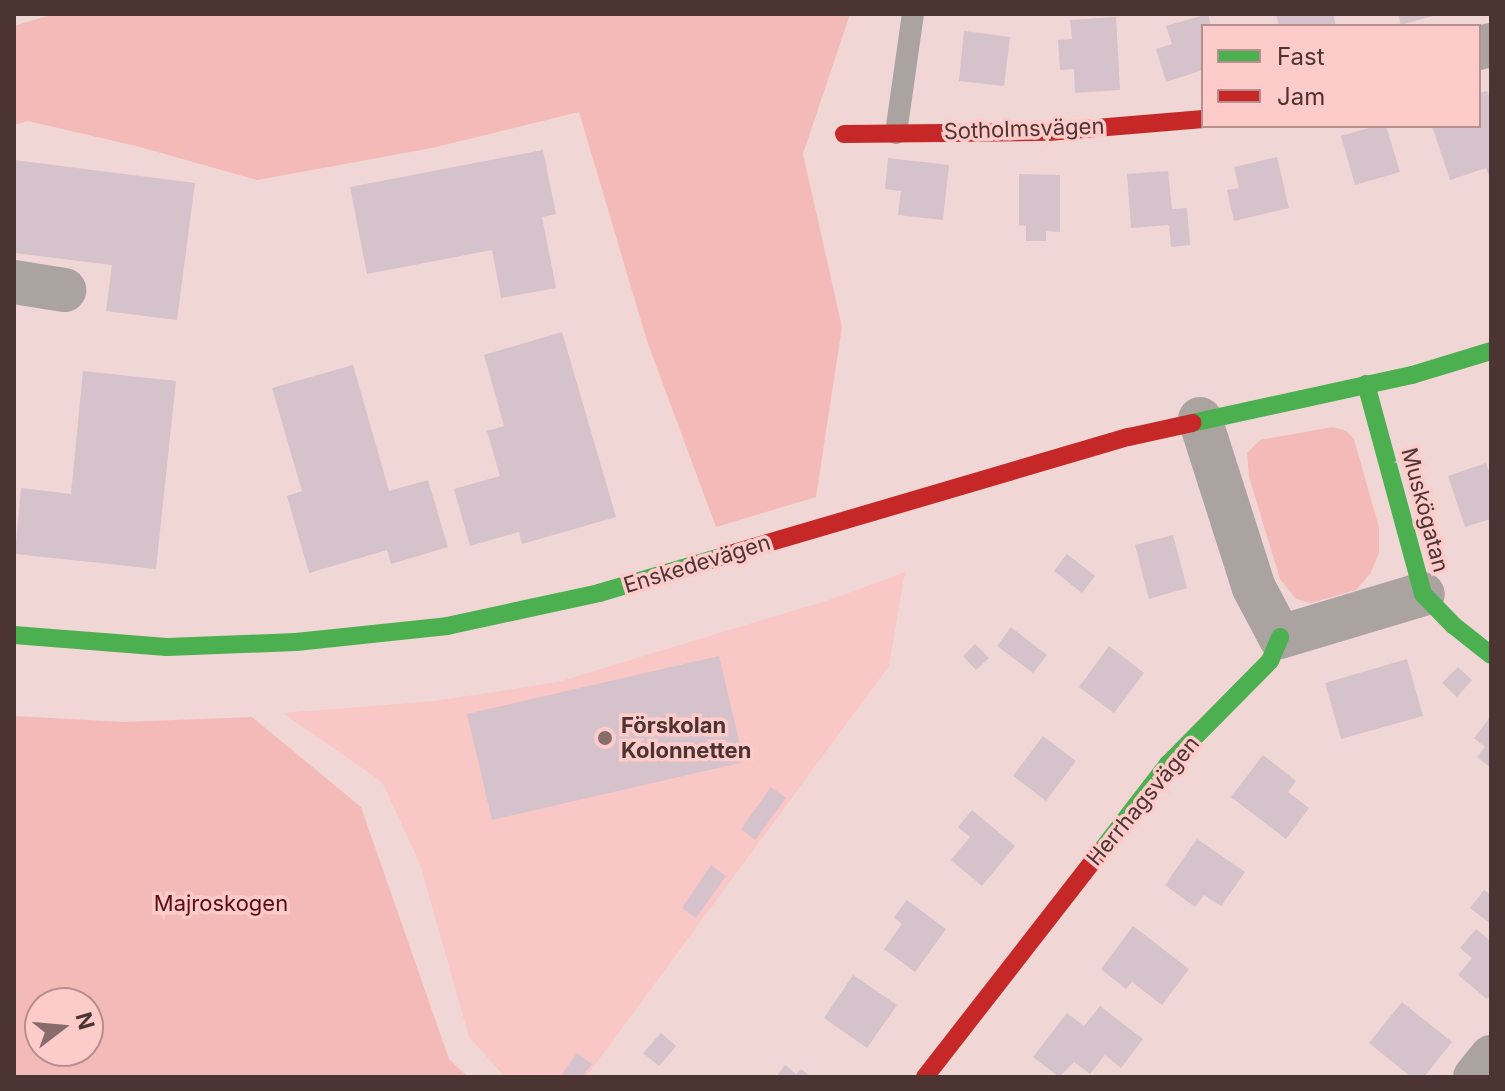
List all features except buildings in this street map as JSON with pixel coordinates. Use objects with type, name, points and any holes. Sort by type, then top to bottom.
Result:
[{"type":"street","name":"Sotholmsvägen","points":[[844,134],[1048,132],[1201,119]]},
{"type":"street","points":[[14,282],[64,290]]},
{"type":"street","name":"Enskedevägen","points":[[14,635],[167,647],[296,642],[447,626],[599,593],[915,498],[1200,419],[1412,375],[1491,351]]},
{"type":"street","name":"Muskögatan","points":[[1366,384],[1423,594],[1453,625],[1491,655]]},
{"type":"street","points":[[1200,419],[1254,588],[1280,637],[1423,594]]},
{"type":"street","name":"Herrhagsvägen","points":[[925,1077],[1168,764],[1270,661],[1280,637]]},
{"type":"street","points":[[1475,1077],[1491,1057]]},
{"type":"lane","points":[[896,133],[913,14]]},
{"type":"shaded area","points":[[905,572],[889,666],[586,1077],[505,1077],[469,1037],[420,864],[382,782],[283,713],[435,701],[558,682],[832,599]]},
{"type":"green space","points":[[54,14],[850,14],[803,154],[842,327],[816,497],[716,527],[647,341],[579,112],[432,148],[257,180],[140,147],[28,121],[14,125],[14,26]]},
{"type":"green space","points":[[1333,427],[1346,431],[1354,439],[1379,528],[1379,553],[1370,574],[1356,590],[1311,603],[1296,599],[1280,579],[1249,477],[1247,453],[1260,440]]},
{"type":"green space","name":"Majroskogen","points":[[14,716],[124,722],[252,717],[361,807],[449,1059],[468,1077],[14,1077]]},
{"type":"traffic: fast","points":[[1192,423],[1412,375],[1491,351]]},
{"type":"traffic: fast","points":[[1366,384],[1423,594],[1453,625],[1491,655]]},
{"type":"traffic: fast","points":[[14,635],[167,647],[296,642],[447,626],[599,593],[727,555]]},
{"type":"traffic: fast","points":[[1101,851],[1168,764],[1270,661],[1280,637]]},
{"type":"traffic: jam","points":[[844,134],[1048,132],[1201,119]]},
{"type":"traffic: jam","points":[[727,555],[1129,437],[1192,423]]},
{"type":"traffic: jam","points":[[925,1077],[1101,851]]},
{"type":"place","name":"Förskolan Kolonnetten","points":[[605,738]]}]
